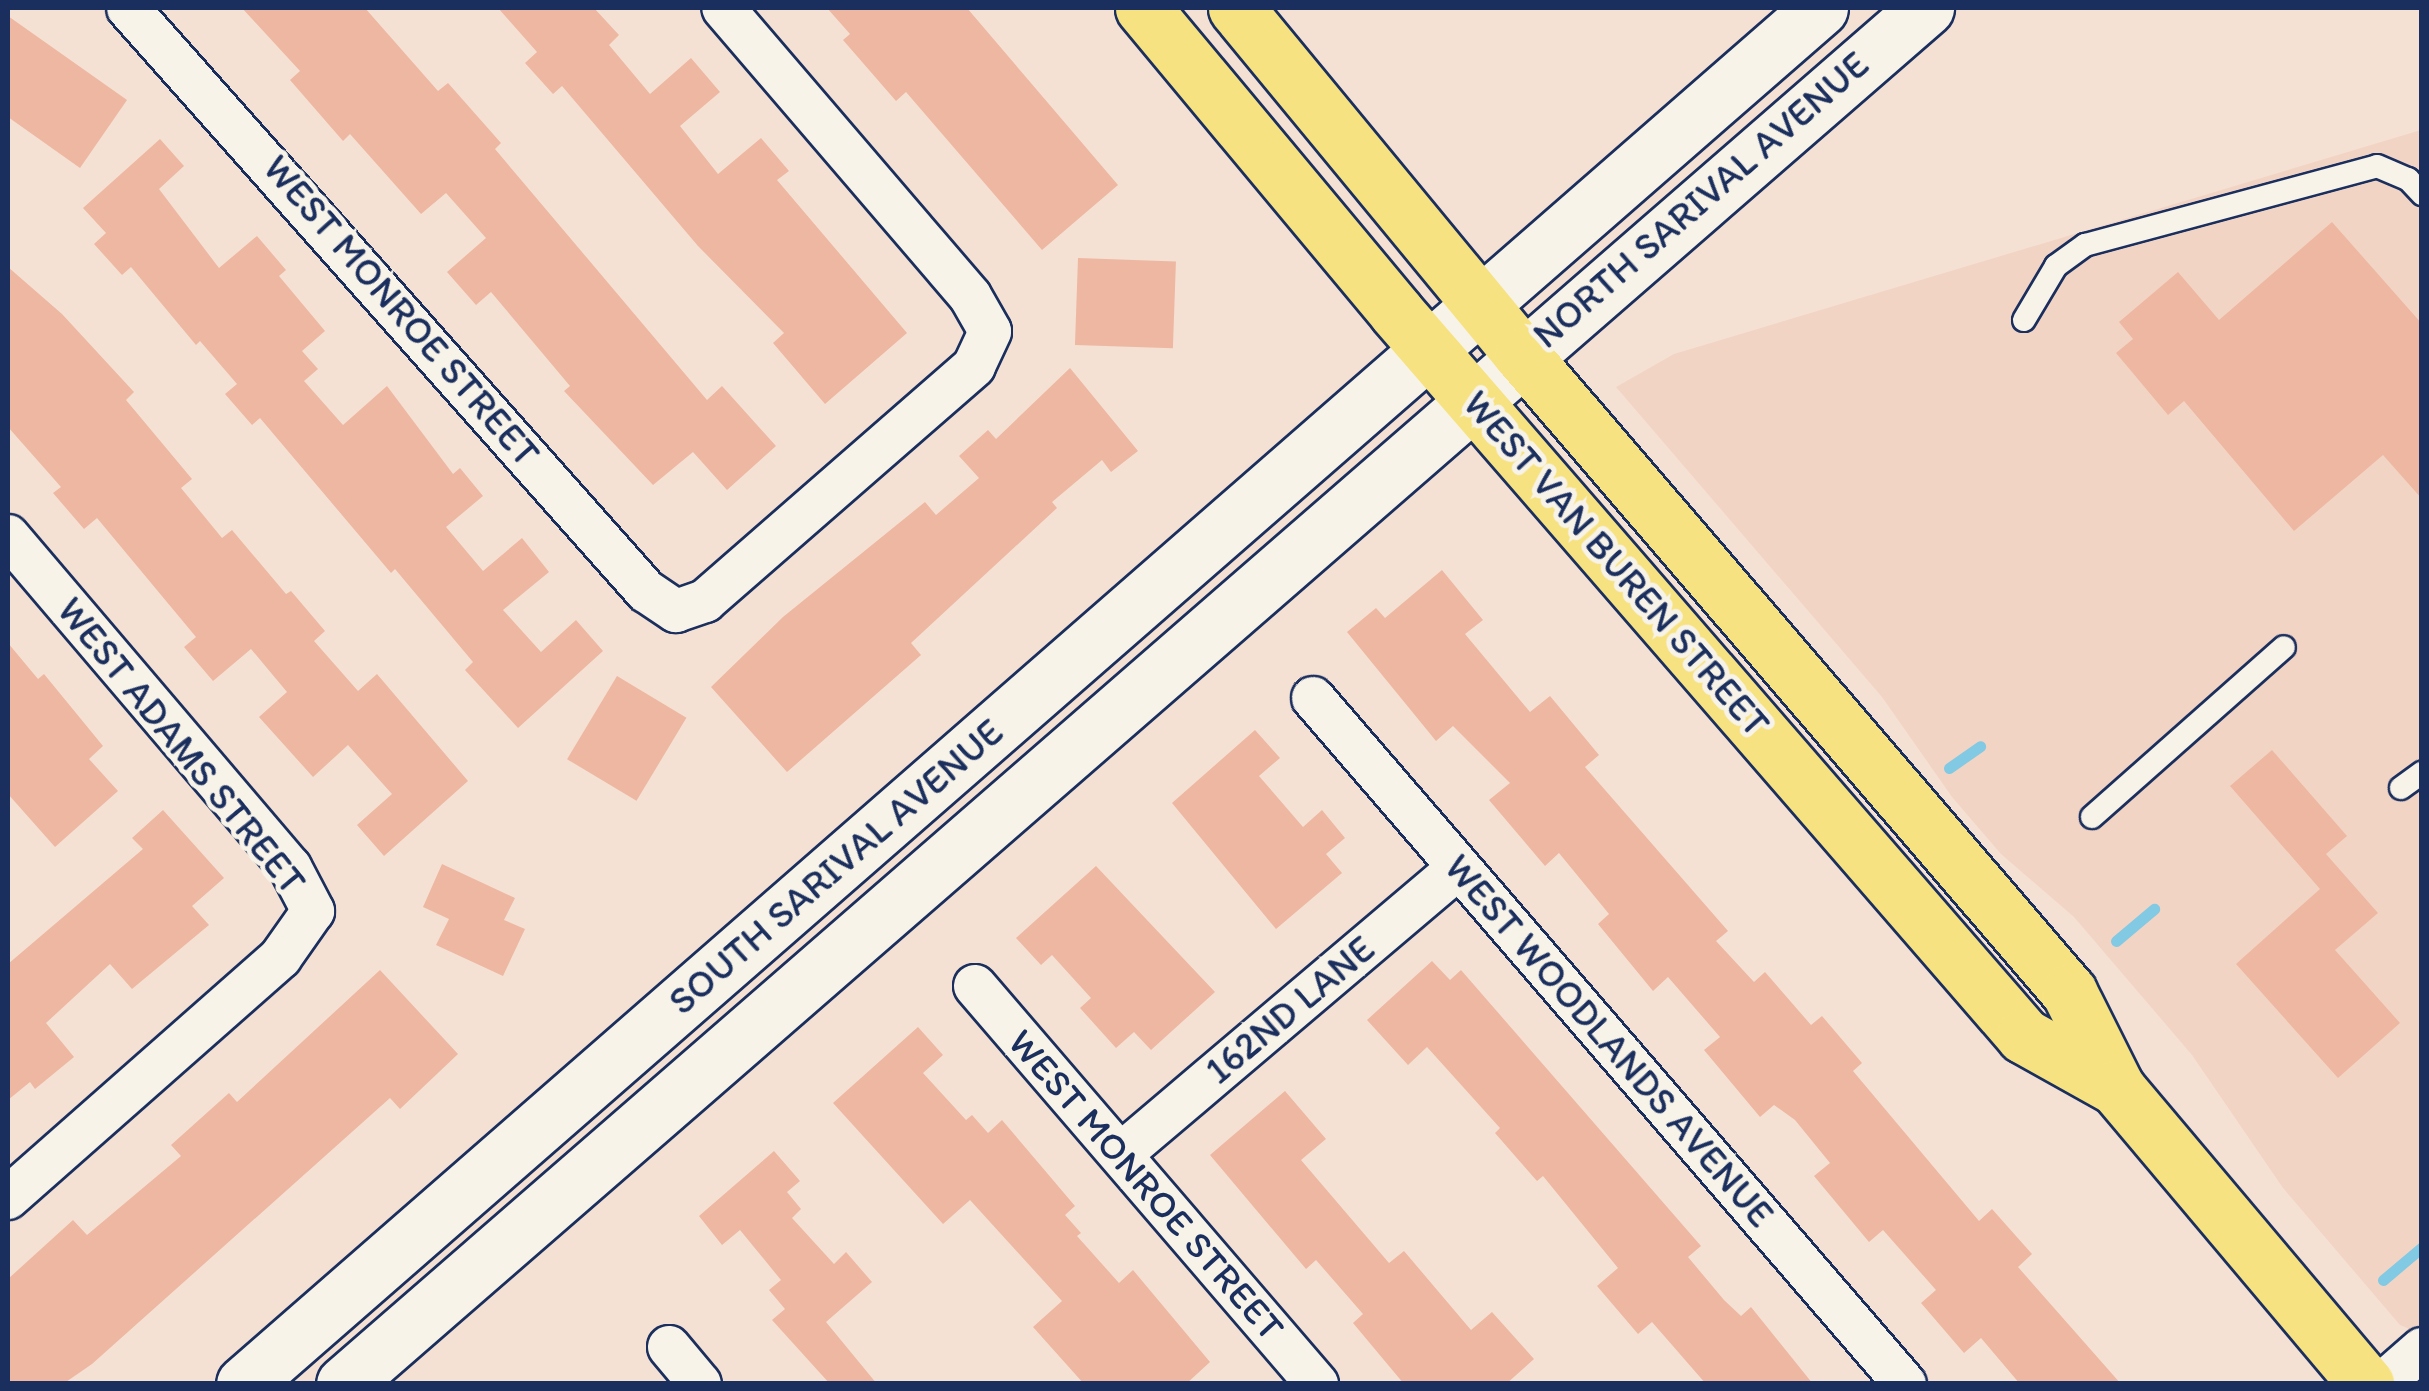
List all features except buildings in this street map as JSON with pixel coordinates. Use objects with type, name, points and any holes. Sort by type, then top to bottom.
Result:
[{"type":"main road","name":"WEST VAN BUREN STREET","points":[[1143,8],[1428,349],[2024,1036],[2117,1088]]},
{"type":"main road","name":"WEST VAN BUREN STREET","points":[[1236,8],[1479,304],[2069,992],[2117,1088],[2366,1384]]},
{"type":"main road","name":"NORTH SARIVAL AVENUE","points":[[1428,349],[1820,8]]},
{"type":"main road","name":"NORTH SARIVAL AVENUE","points":[[1522,354],[1926,8]]},
{"type":"main road","name":"SOUTH SARIVAL AVENUE","points":[[244,1384],[1428,349]]},
{"type":"main road","name":"SOUTH SARIVAL AVENUE","points":[[344,1384],[1522,354]]},
{"type":"street","name":"WEST MONROE STREET","points":[[128,8],[646,591],[676,611],[705,601],[974,366],[990,331],[970,296],[723,8]]},
{"type":"street","name":"WEST ADAMS STREET","points":[[8,536],[290,867],[313,911],[280,958],[8,1198]]},
{"type":"street","name":"WEST WOODLANDS AVENUE","points":[[1313,698],[1906,1384]]},
{"type":"street","name":"162ND LANE","points":[[1120,1154],[1458,867]]},
{"type":"street","name":"WEST MONROE STREET","points":[[975,986],[1317,1384]]},
{"type":"street","points":[[668,1347],[700,1384]]},
{"type":"street","points":[[2382,1384],[2422,1350]]},
{"type":"lane","points":[[2024,320],[2056,266],[2085,245],[2377,166],[2408,179],[2422,194]]},
{"type":"lane","points":[[2092,817],[2284,647]]},
{"type":"lane","points":[[2401,788],[2422,773]]},
{"type":"shaded area","points":[[2421,130],[2421,1327],[2414,1331],[2400,1325],[2283,1188],[2192,1055],[2074,917],[2001,854],[1952,797],[1882,697],[1616,387],[1674,354]]},
{"type":"waterway","points":[[1949,768],[1980,746]]},
{"type":"waterway","points":[[2116,941],[2154,909]]},
{"type":"waterway","points":[[2383,1280],[2422,1247]]}]
